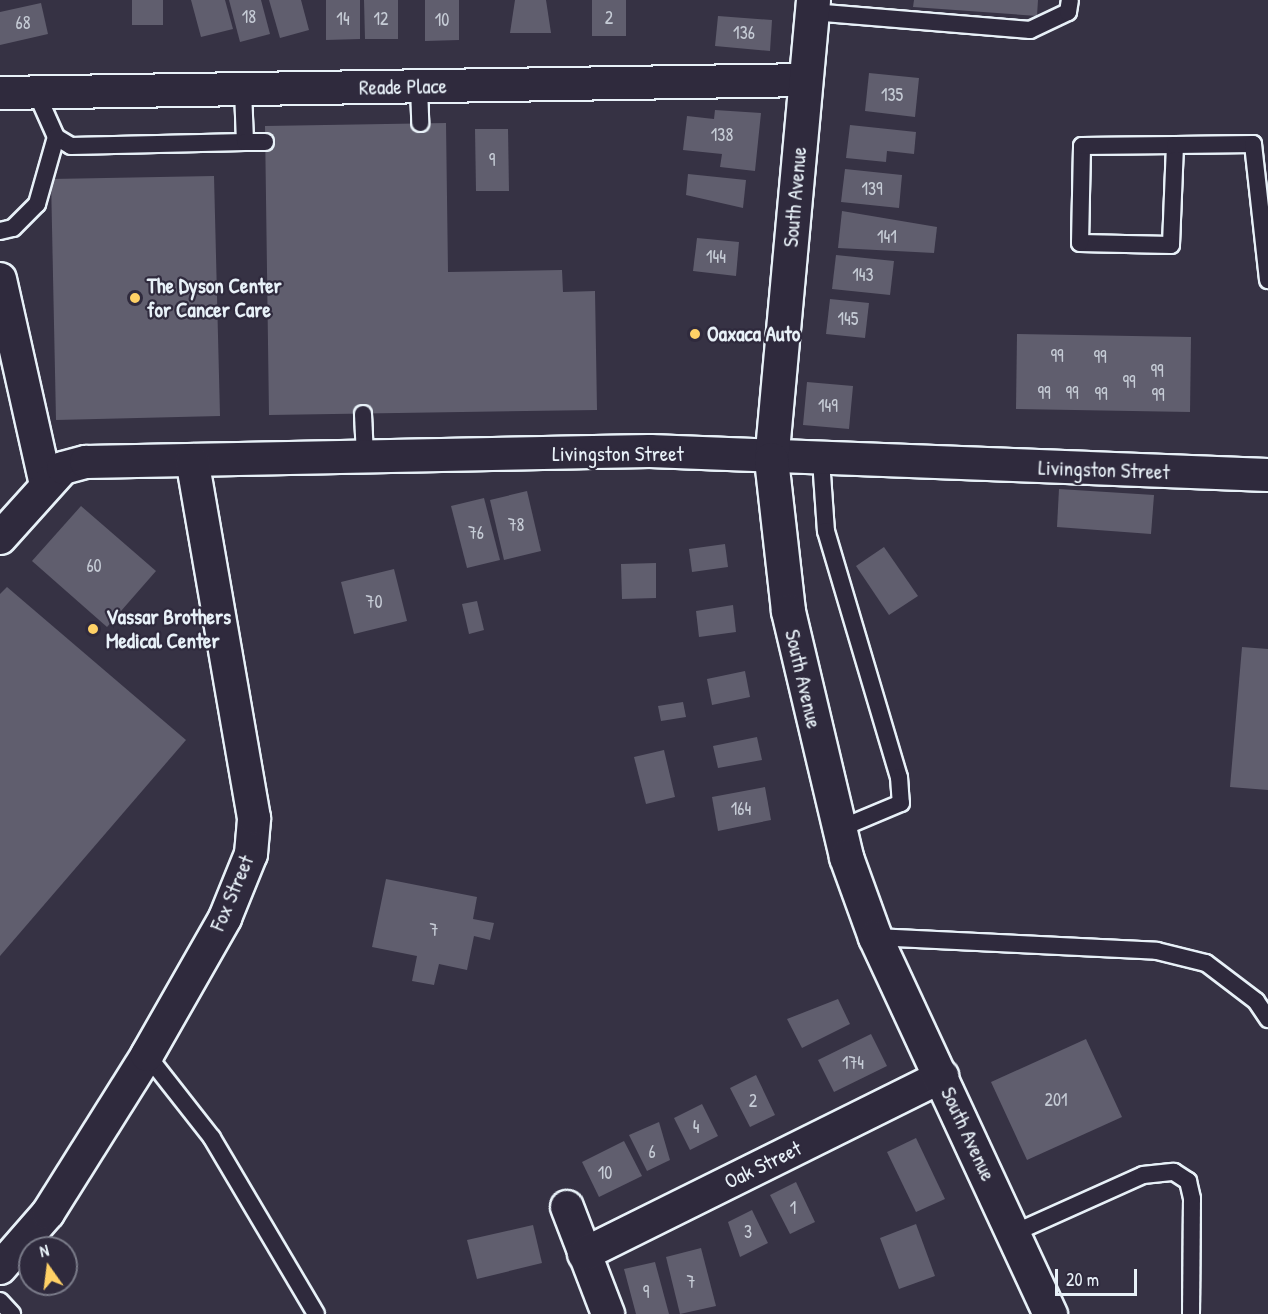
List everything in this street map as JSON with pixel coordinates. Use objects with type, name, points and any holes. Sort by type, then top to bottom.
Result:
[{"type":"street","name":"South Avenue","points":[[812,6],[771,459],[788,611],[839,829],[875,937],[942,1076],[1050,1314]]},
{"type":"street","name":"Reade Place","points":[[0,93],[806,80]]},
{"type":"street","points":[[0,279],[46,484]]},
{"type":"street","name":"Livingston Street","points":[[0,538],[46,484],[63,468],[86,462],[650,451],[771,459],[1268,475]]},
{"type":"street","name":"Fox Street","points":[[0,1268],[48,1212],[147,1055],[225,918],[251,854],[253,830],[192,460]]},
{"type":"street","name":"Oak Street","points":[[584,1254],[942,1076]]},
{"type":"street","points":[[567,1207],[608,1314]]},
{"type":"lane","points":[[812,6],[866,8],[1030,30],[1068,12],[1070,0]]},
{"type":"lane","points":[[419,86],[420,123]]},
{"type":"lane","points":[[243,89],[245,142]]},
{"type":"lane","points":[[36,92],[56,137],[71,146],[265,142]]},
{"type":"lane","points":[[0,231],[13,228],[37,204],[56,137]]},
{"type":"lane","points":[[1175,145],[1171,245],[1080,243],[1082,146],[1253,144],[1268,280]]},
{"type":"lane","points":[[363,414],[364,456]]},
{"type":"lane","points":[[820,460],[826,531],[899,777],[901,803],[839,829]]},
{"type":"lane","points":[[875,937],[1157,951],[1206,963],[1256,1000],[1268,1019]]},
{"type":"lane","points":[[147,1055],[212,1138],[316,1314]]},
{"type":"lane","points":[[1014,1233],[1143,1175],[1174,1172],[1188,1181],[1192,1200],[1191,1314]]},
{"type":"lane","points":[[0,1301],[12,1314]]},
{"type":"building","points":[[132,0],[163,0],[163,25],[132,25]]},
{"type":"building","points":[[191,0],[225,0],[233,29],[201,37]]},
{"type":"building","points":[[229,0],[261,0],[270,34],[240,42]]},
{"type":"building","points":[[269,0],[301,0],[309,30],[280,38]]},
{"type":"building","points":[[326,0],[360,0],[360,39],[326,40]]},
{"type":"building","points":[[364,0],[398,0],[398,39],[365,39]]},
{"type":"building","points":[[425,0],[459,0],[459,40],[425,41]]},
{"type":"building","points":[[515,0],[546,0],[551,33],[510,33]]},
{"type":"building","points":[[592,0],[626,0],[626,36],[592,36]]},
{"type":"building","points":[[914,0],[1038,0],[1037,16],[913,7]]},
{"type":"building","points":[[41,3],[48,34],[0,45],[0,12]]},
{"type":"building","points":[[718,16],[772,20],[770,51],[715,46]]},
{"type":"building","points":[[869,73],[919,78],[915,117],[865,111]]},
{"type":"building","points":[[715,110],[761,113],[755,171],[720,167],[722,154],[683,150],[687,116],[714,119]]},
{"type":"building","points":[[446,123],[448,272],[562,270],[563,292],[595,291],[597,410],[269,415],[265,126]]},
{"type":"building","points":[[850,125],[916,132],[914,154],[887,151],[886,162],[846,158]]},
{"type":"building","points":[[475,129],[508,129],[509,191],[476,191]]},
{"type":"building","points":[[845,169],[902,175],[899,208],[841,202]]},
{"type":"building","points":[[688,174],[746,180],[743,208],[686,195]]},
{"type":"building","name":"The Dyson Center for Cancer Care","points":[[214,176],[220,416],[56,420],[51,179]]},
{"type":"building","points":[[842,211],[937,227],[934,253],[838,248]]},
{"type":"building","points":[[697,238],[739,242],[736,276],[693,271]]},
{"type":"building","points":[[836,255],[894,261],[890,295],[832,289]]},
{"type":"building","points":[[830,299],[869,303],[865,338],[826,334]]},
{"type":"building","points":[[1017,334],[1191,337],[1190,412],[1016,409]]},
{"type":"building","points":[[807,382],[853,386],[849,429],[803,425]]},
{"type":"building","points":[[1059,489],[1154,495],[1151,534],[1057,527]]},
{"type":"building","points":[[527,491],[541,551],[504,560],[490,500]]},
{"type":"building","points":[[484,498],[500,560],[467,568],[451,506]]},
{"type":"building","points":[[81,506],[156,571],[107,627],[32,561]]},
{"type":"building","points":[[725,544],[728,567],[692,572],[689,549]]},
{"type":"building","points":[[884,547],[918,596],[889,615],[856,566]]},
{"type":"building","points":[[656,563],[656,598],[622,599],[621,564]]},
{"type":"building","points":[[394,569],[407,621],[354,634],[341,582]]},
{"type":"building","points":[[7,587],[186,740],[0,956],[0,594]]},
{"type":"building","points":[[477,601],[484,630],[469,634],[462,604]]},
{"type":"building","points":[[733,605],[736,632],[699,637],[696,611]]},
{"type":"building","points":[[1242,647],[1268,649],[1268,790],[1230,787]]},
{"type":"building","points":[[745,671],[750,697],[712,705],[707,679]]},
{"type":"building","points":[[683,702],[686,717],[661,721],[658,706]]},
{"type":"building","points":[[757,737],[762,760],[718,768],[713,746]]},
{"type":"building","points":[[664,750],[675,797],[646,804],[634,757]]},
{"type":"building","points":[[765,787],[771,820],[718,831],[712,797]]},
{"type":"building","points":[[386,879],[477,897],[473,919],[494,923],[490,940],[474,936],[467,970],[439,964],[434,985],[412,981],[417,956],[372,947]]},
{"type":"building","points":[[838,999],[850,1024],[802,1048],[787,1019]]},
{"type":"building","points":[[871,1034],[887,1066],[834,1092],[818,1060]]},
{"type":"building","points":[[1086,1039],[1122,1117],[1027,1160],[991,1082]]},
{"type":"building","points":[[756,1075],[775,1115],[750,1127],[730,1088]]},
{"type":"building","points":[[702,1104],[718,1136],[690,1150],[674,1118]]},
{"type":"building","points":[[659,1122],[670,1160],[647,1171],[629,1135]]},
{"type":"building","points":[[916,1138],[945,1199],[916,1212],[887,1152]]},
{"type":"building","points":[[624,1141],[642,1176],[599,1197],[582,1162]]},
{"type":"building","points":[[796,1182],[815,1222],[790,1234],[770,1195]]},
{"type":"building","points":[[752,1210],[768,1243],[740,1257],[728,1222]]},
{"type":"building","points":[[916,1224],[935,1276],[899,1289],[880,1238]]},
{"type":"building","points":[[533,1225],[542,1263],[477,1279],[467,1240]]},
{"type":"building","points":[[701,1248],[716,1306],[680,1314],[666,1257]]},
{"type":"building","points":[[655,1262],[669,1314],[636,1314],[624,1269]]},
{"type":"place","name":"The Dyson Center for Cancer Care","points":[[135,298]]},
{"type":"place","name":"Oaxaca Auto","points":[[695,334]]},
{"type":"place","name":"Vassar Brothers Medical Center","points":[[93,629]]}]
